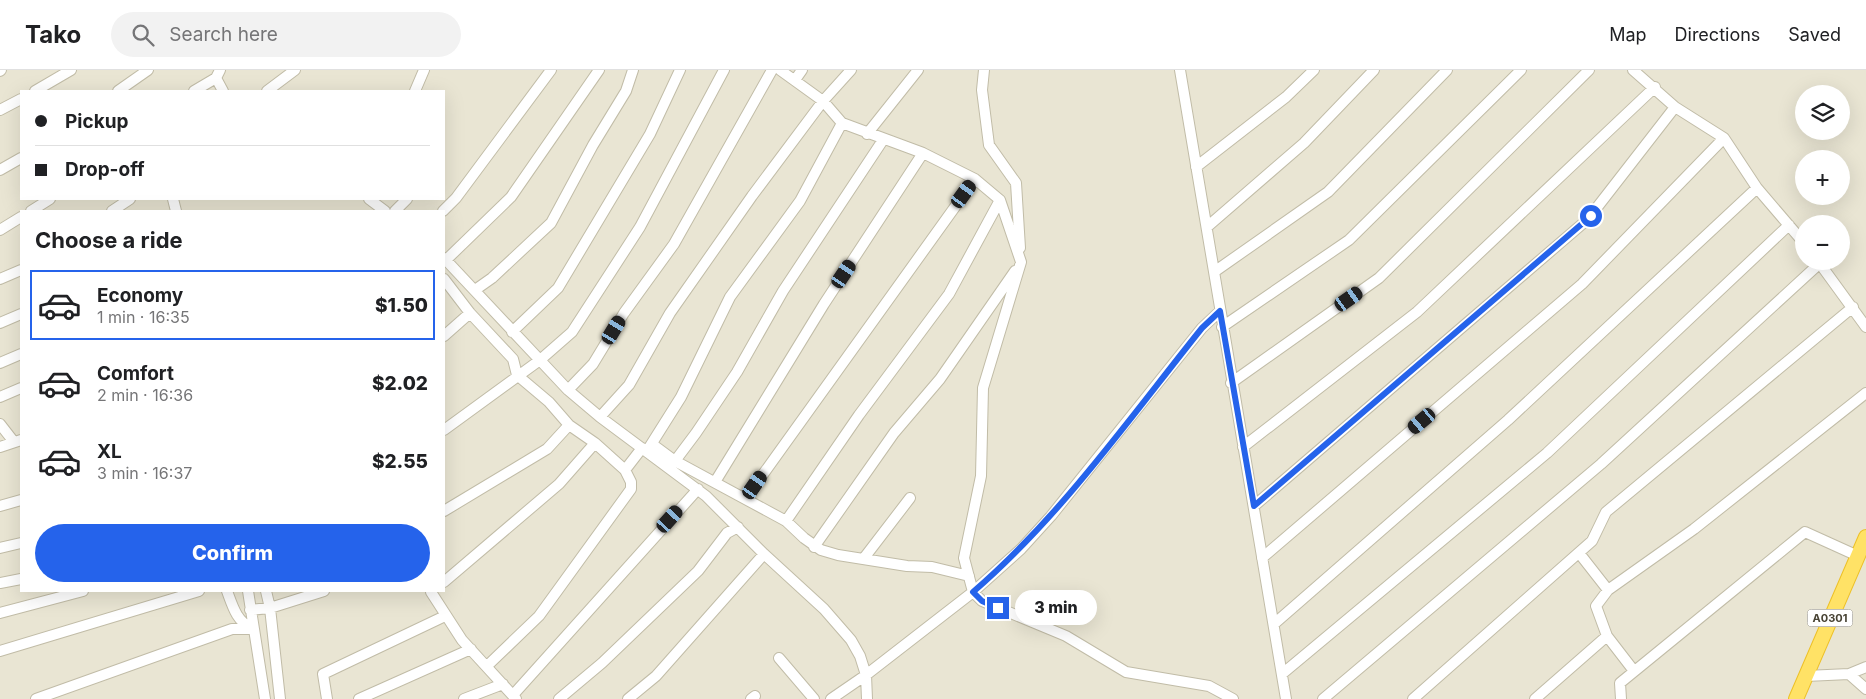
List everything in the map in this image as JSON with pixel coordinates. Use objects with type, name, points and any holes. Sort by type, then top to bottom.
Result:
[{"type":"highway","name":"A0301","points":[[1796,699],[1866,537]]},
{"type":"street","points":[[37,90],[71,70]]},
{"type":"street","points":[[119,90],[148,70]]},
{"type":"street","points":[[269,90],[295,70]]},
{"type":"street","points":[[415,90],[424,70]]},
{"type":"street","points":[[444,210],[456,198],[551,70]]},
{"type":"street","points":[[600,70],[511,197],[445,259],[568,390],[600,417],[647,448],[698,489],[764,554],[824,609],[851,640],[860,656],[866,675],[868,699]]},
{"type":"street","points":[[475,290],[492,278],[551,223],[593,145],[626,91],[633,70]]},
{"type":"street","points":[[512,332],[558,288],[650,134],[680,70]]},
{"type":"street","points":[[445,429],[540,360],[572,332],[640,227],[724,70]]},
{"type":"street","points":[[568,390],[593,364],[624,313],[674,244],[772,70]]},
{"type":"street","points":[[780,70],[823,101],[842,123],[924,154],[975,179],[1000,200],[1022,262]]},
{"type":"street","points":[[795,80],[802,70]]},
{"type":"street","points":[[600,417],[629,385],[670,313],[823,101],[851,70]]},
{"type":"street","points":[[867,134],[918,70]]},
{"type":"street","points":[[984,70],[982,90],[989,145],[1016,183],[1022,262],[983,388],[981,476],[964,558],[973,592],[982,601],[1066,636],[1126,672],[1209,686],[1233,699]]},
{"type":"street","points":[[1180,70],[1286,699]]},
{"type":"street","points":[[1196,167],[1286,97],[1314,70]]},
{"type":"street","points":[[1207,227],[1304,143],[1374,70]]},
{"type":"street","points":[[1214,272],[1328,192],[1447,70]]},
{"type":"street","points":[[1222,327],[1349,240],[1521,70]]},
{"type":"street","points":[[1232,383],[1379,278],[1589,70]]},
{"type":"street","points":[[1633,70],[1655,87],[1675,107],[1724,138],[1757,188],[1795,233]]},
{"type":"street","points":[[195,90],[218,74],[223,90]]},
{"type":"street","points":[[1243,447],[1417,312],[1655,87]]},
{"type":"street","points":[[0,110],[20,100]]},
{"type":"street","points":[[1254,506],[1588,219],[1675,107]]},
{"type":"street","points":[[625,470],[647,448],[681,397],[730,297],[800,200],[842,123]]},
{"type":"street","points":[[1262,558],[1582,284],[1724,138]]},
{"type":"street","points":[[675,461],[732,380],[783,291],[883,140]]},
{"type":"street","points":[[715,482],[824,304],[924,154]]},
{"type":"street","points":[[0,170],[20,159]]},
{"type":"street","points":[[746,498],[975,179]]},
{"type":"street","points":[[1274,624],[1508,420],[1757,188]]},
{"type":"street","points":[[34,210],[48,200]]},
{"type":"street","points":[[114,210],[128,200]]},
{"type":"street","points":[[370,200],[384,210]]},
{"type":"street","points":[[396,210],[406,200]]},
{"type":"street","points":[[786,521],[859,415],[949,294],[1000,200]]},
{"type":"street","points":[[0,230],[20,219]]},
{"type":"street","points":[[1282,674],[1547,453],[1789,225]]},
{"type":"street","points":[[814,547],[894,433],[940,380],[1022,262]]},
{"type":"street","points":[[0,279],[20,270]]},
{"type":"street","points":[[1323,699],[1601,464],[1810,270]]},
{"type":"street","points":[[1825,270],[1866,327]]},
{"type":"street","points":[[445,280],[470,313],[514,359],[517,375],[549,402],[569,425],[595,443],[625,470],[631,482],[631,489],[539,616],[487,666]]},
{"type":"street","points":[[1415,698],[1592,541],[1606,512],[1853,307]]},
{"type":"street","points":[[831,699],[866,675],[973,592],[1021,549],[1046,522],[1202,328],[1220,311]]},
{"type":"street","points":[[445,335],[470,313]]},
{"type":"street","points":[[0,323],[20,314]]},
{"type":"street","points":[[0,363],[20,354]]},
{"type":"street","points":[[0,397],[20,388]]},
{"type":"street","points":[[1634,672],[1608,636],[1596,606],[1608,590],[1694,530],[1866,392]]},
{"type":"street","points":[[0,424],[18,441],[0,447]]},
{"type":"street","points":[[445,510],[547,449],[569,425]]},
{"type":"street","points":[[445,581],[559,484],[595,443]]},
{"type":"street","points":[[647,448],[746,498],[786,521],[814,547],[838,555],[907,566],[932,567],[969,576]]},
{"type":"street","points":[[431,592],[444,616],[514,697],[698,489]]},
{"type":"street","points":[[864,558],[910,498]]},
{"type":"street","points":[[0,506],[20,500]]},
{"type":"street","points":[[558,699],[602,663],[698,571],[727,533],[738,528]]},
{"type":"street","points":[[1621,699],[1620,683],[1805,532],[1858,556]]},
{"type":"street","points":[[0,548],[20,543]]},
{"type":"street","points":[[1579,553],[1608,590]]},
{"type":"street","points":[[628,699],[656,676],[764,554]]},
{"type":"street","points":[[0,583],[20,579]]},
{"type":"street","points":[[0,613],[79,592]]},
{"type":"street","points":[[0,651],[196,592]]},
{"type":"street","points":[[227,592],[235,614],[242,623],[252,629]]},
{"type":"street","points":[[248,592],[252,629],[265,699]]},
{"type":"street","points":[[266,592],[270,608],[280,699]]},
{"type":"street","points":[[250,610],[270,608],[321,592]]},
{"type":"street","points":[[327,699],[323,674],[444,616]]},
{"type":"street","points":[[36,699],[232,629],[252,629]]},
{"type":"street","points":[[1535,699],[1608,636]]},
{"type":"street","points":[[359,699],[471,649]]},
{"type":"street","points":[[778,658],[814,699]]},
{"type":"street","points":[[1806,676],[1849,674],[1866,667]]},
{"type":"street","points":[[1849,674],[1866,689]]},
{"type":"street","points":[[464,699],[503,684]]},
{"type":"shaded area","points":[[0,70],[1866,70],[1866,699],[0,699]]},
{"type":"route","points":[[998,608],[982,601],[973,592],[1021,549],[1051,516],[1202,328],[1220,311],[1254,506],[1591,216]]}]
